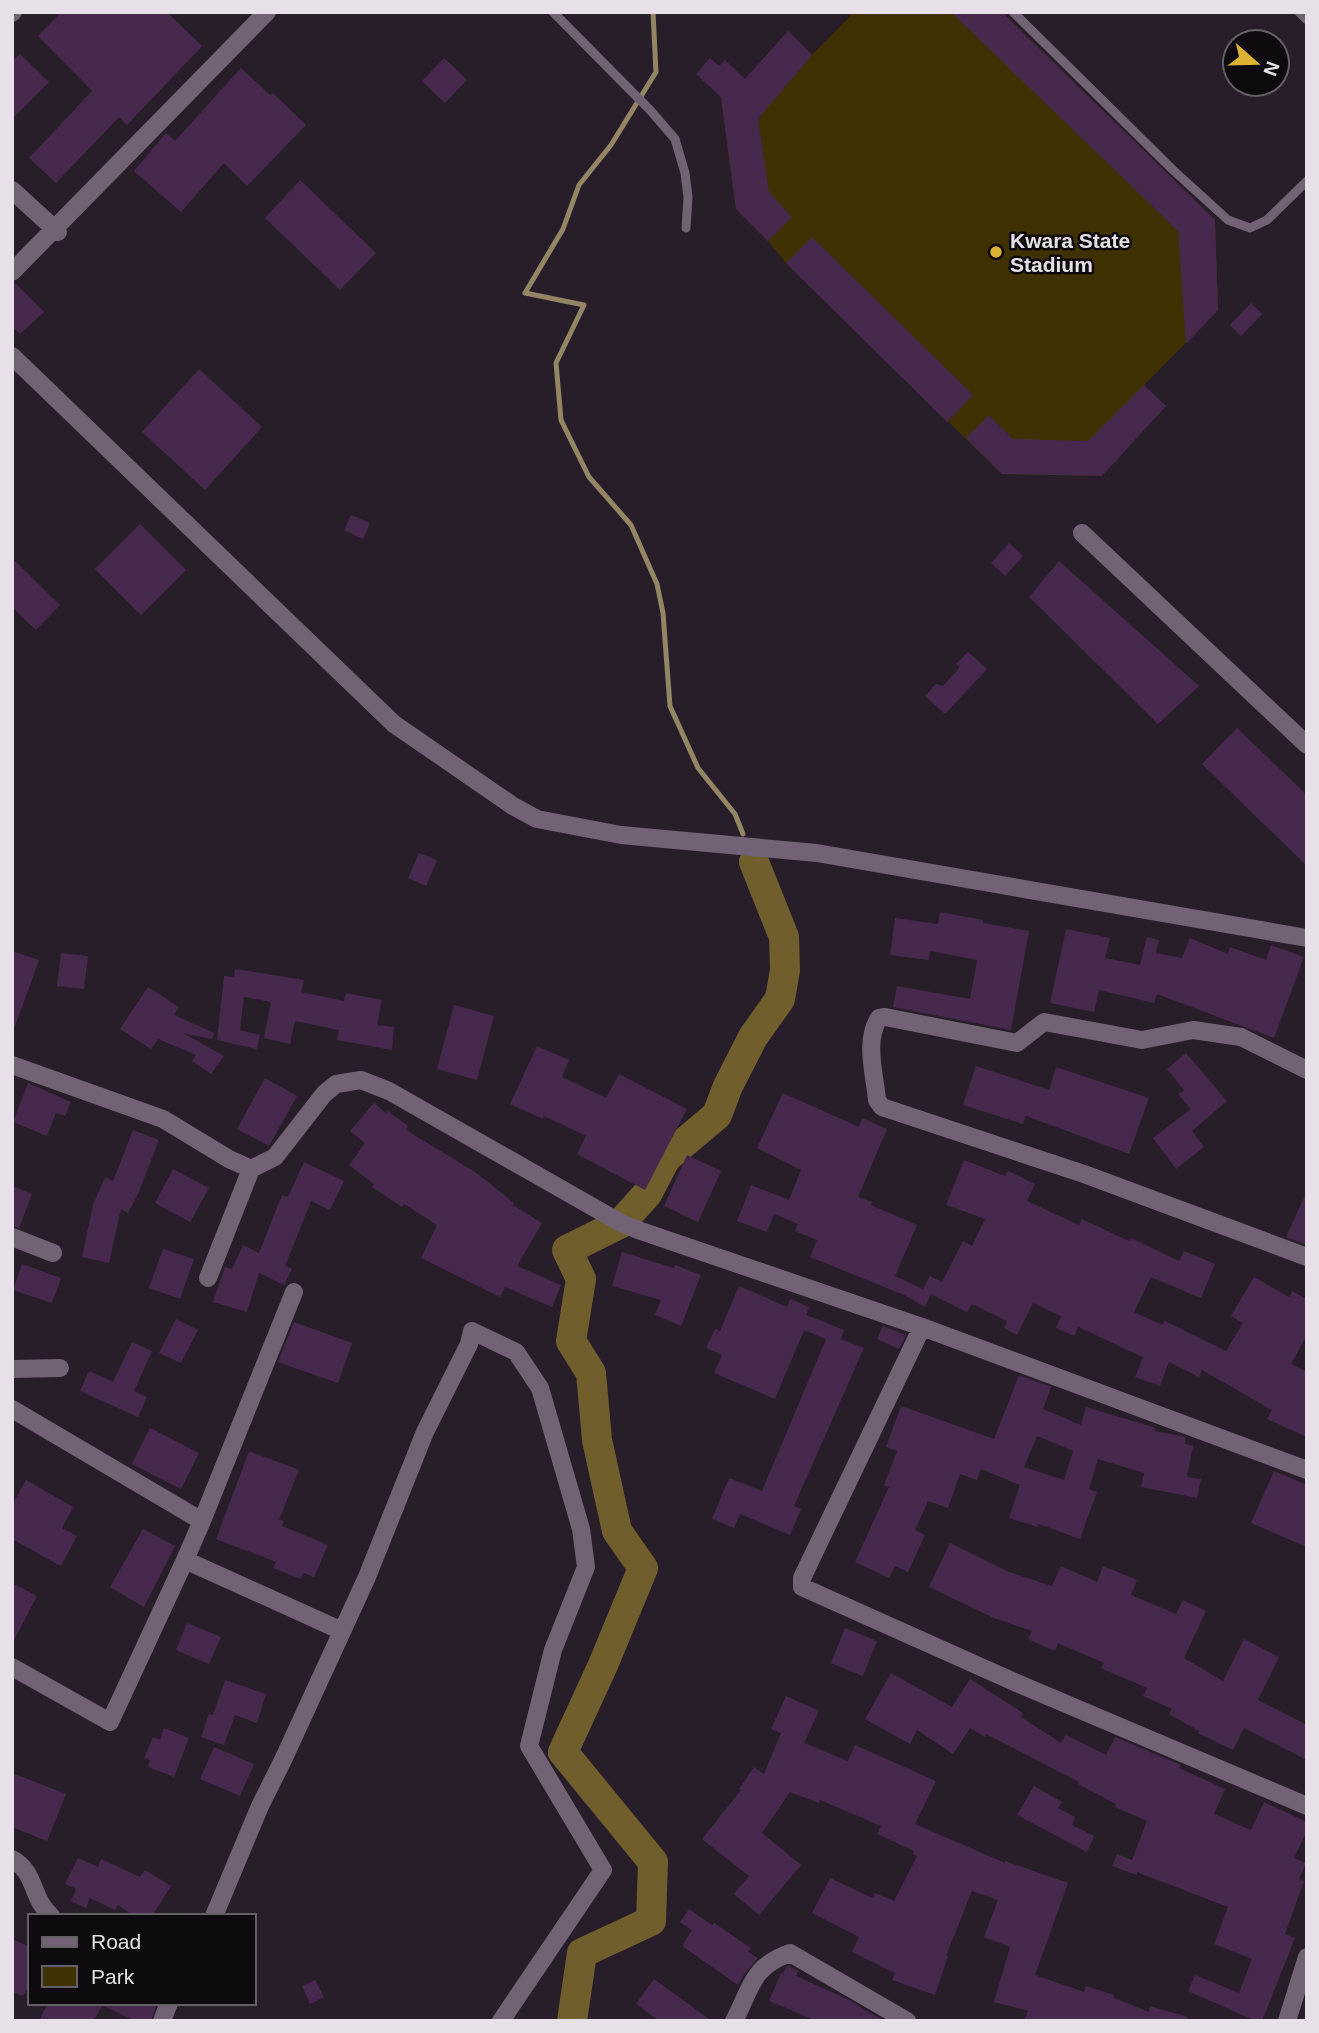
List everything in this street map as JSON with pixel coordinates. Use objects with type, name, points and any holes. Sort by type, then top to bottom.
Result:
[{"type":"street","points":[[12,272],[267,12]]},
{"type":"street","points":[[12,190],[56,230]]},
{"type":"street","points":[[12,356],[394,724],[513,806],[537,818],[621,835],[817,853],[1307,938]]},
{"type":"street","points":[[1082,533],[1307,746]]},
{"type":"street","points":[[1307,1070],[1241,1037],[1193,1030],[1142,1040],[1044,1022],[1017,1043],[897,1017],[885,1017],[878,1018],[872,1040],[877,1100],[882,1107],[1084,1174],[1307,1257]]},
{"type":"street","points":[[12,1066],[163,1119],[229,1159],[251,1169]]},
{"type":"street","points":[[208,1278],[251,1169],[275,1157],[324,1094],[335,1084],[361,1080],[389,1091],[629,1227],[922,1327],[1307,1470]]},
{"type":"street","points":[[12,1237],[53,1253]]},
{"type":"street","points":[[12,1667],[110,1722],[202,1521],[294,1292]]},
{"type":"street","points":[[922,1327],[802,1578],[802,1587],[1019,1684],[1307,1806]]},
{"type":"street","points":[[215,1914],[260,1806],[367,1577],[425,1432],[469,1344],[472,1331],[516,1352],[540,1388],[581,1529],[586,1567],[553,1650],[529,1746],[603,1870],[501,2021]]},
{"type":"street","points":[[12,1369],[60,1368]]},
{"type":"street","points":[[12,1409],[202,1521]]},
{"type":"street","points":[[185,1559],[342,1631]]},
{"type":"street","points":[[12,1859],[24,1866],[35,1893],[50,1914]]},
{"type":"street","points":[[734,2021],[756,1974],[775,1958],[790,1953],[907,2021]]},
{"type":"street","points":[[1287,2021],[1307,1957]]},
{"type":"lane","points":[[553,12],[675,139],[685,173],[688,197],[686,228]]},
{"type":"lane","points":[[1013,12],[1173,170],[1228,220],[1250,228],[1267,220],[1307,181]]},
{"type":"lane","points":[[1298,12],[1307,20]]},
{"type":"green space","name":"Kwara State Stadium","points":[[854,12],[1002,12],[1215,220],[1218,310],[1144,385],[1102,476],[1002,474],[786,263],[736,209],[722,106],[788,31],[812,55]]},
{"type":"building","points":[[61,12],[167,12],[202,46],[127,125],[119,117],[56,183],[29,158],[92,91],[38,36]]},
{"type":"building","points":[[951,12],[1002,12],[1215,220],[1218,310],[1186,344],[1178,231]]},
{"type":"building","points":[[788,31],[812,55],[758,119],[769,192],[792,217],[768,241],[736,209],[721,97],[696,74],[710,58],[719,66],[725,60],[745,79]]},
{"type":"building","points":[[20,54],[49,82],[12,119],[12,61]]},
{"type":"building","points":[[444,58],[467,80],[445,103],[422,81]]},
{"type":"building","points":[[241,68],[270,95],[273,93],[306,125],[247,186],[224,163],[181,212],[134,171],[166,133],[175,141]]},
{"type":"building","points":[[300,180],[376,253],[340,290],[265,218]]},
{"type":"building","points":[[812,237],[973,395],[947,422],[786,263]]},
{"type":"building","points":[[12,283],[44,312],[20,334],[12,326]]},
{"type":"building","points":[[1251,303],[1262,314],[1241,336],[1230,325]]},
{"type":"building","points":[[199,369],[262,427],[205,490],[142,432]]},
{"type":"building","points":[[1144,385],[1166,406],[1102,476],[1002,474],[966,438],[989,415],[1013,439],[1088,441]]},
{"type":"building","points":[[351,515],[370,523],[363,539],[344,530]]},
{"type":"building","points":[[140,524],[186,570],[141,615],[95,569]]},
{"type":"building","points":[[1009,543],[1023,556],[1005,576],[991,563]]},
{"type":"building","points":[[12,558],[60,605],[36,630],[12,607]]},
{"type":"building","points":[[1059,561],[1199,686],[1158,724],[1029,597]]},
{"type":"building","points":[[968,652],[987,669],[945,714],[925,696],[936,684],[943,686],[960,667],[956,664]]},
{"type":"building","points":[[1237,728],[1307,795],[1307,866],[1202,764]]},
{"type":"building","points":[[419,853],[437,860],[426,886],[408,878]]},
{"type":"building","points":[[940,912],[1029,931],[1011,1030],[893,1007],[897,986],[970,999],[977,960],[930,951],[929,960],[890,955],[895,918],[938,924]]},
{"type":"building","points":[[1066,929],[1110,938],[1105,958],[1140,965],[1147,937],[1159,940],[1156,953],[1182,958],[1190,938],[1228,954],[1230,947],[1266,960],[1271,945],[1304,957],[1274,1038],[1157,994],[1154,1003],[1099,990],[1094,1012],[1050,1003]]},
{"type":"building","points":[[12,951],[39,960],[14,1029],[12,1028]]},
{"type":"building","points":[[61,953],[88,956],[84,989],[57,986]]},
{"type":"building","points":[[235,969],[304,980],[301,992],[344,1001],[346,993],[382,1000],[377,1025],[394,1027],[392,1050],[337,1040],[339,1030],[295,1021],[290,1044],[264,1038],[271,1002],[244,997],[240,1030],[260,1035],[257,1049],[217,1040],[224,976],[234,977]]},
{"type":"building","points":[[148,987],[179,1007],[174,1015],[214,1033],[212,1039],[183,1033],[224,1056],[211,1074],[192,1061],[196,1055],[158,1039],[151,1049],[120,1029]]},
{"type":"building","points":[[454,1005],[494,1016],[477,1080],[437,1069]]},
{"type":"building","points":[[537,1046],[569,1060],[562,1077],[606,1098],[619,1074],[687,1109],[645,1190],[577,1154],[586,1136],[544,1116],[543,1119],[510,1104]]},
{"type":"building","points":[[1186,1053],[1227,1101],[1192,1131],[1204,1147],[1176,1169],[1153,1138],[1191,1109],[1178,1094],[1184,1090],[1167,1069]]},
{"type":"building","points":[[976,1066],[1049,1090],[1056,1067],[1149,1098],[1129,1154],[1026,1116],[1023,1124],[963,1105]]},
{"type":"building","points":[[265,1078],[297,1096],[269,1146],[237,1129]]},
{"type":"building","points":[[28,1083],[71,1102],[65,1116],[56,1113],[47,1136],[13,1122]]},
{"type":"building","points":[[783,1093],[859,1127],[862,1118],[887,1129],[858,1197],[917,1225],[895,1276],[923,1289],[930,1276],[942,1282],[963,1241],[972,1246],[985,1219],[946,1205],[964,1160],[1005,1176],[1008,1171],[1035,1184],[1027,1201],[1079,1225],[1082,1219],[1179,1261],[1184,1251],[1215,1264],[1201,1298],[1151,1277],[1134,1312],[1162,1325],[1165,1321],[1226,1351],[1243,1323],[1231,1316],[1254,1277],[1289,1297],[1292,1291],[1307,1299],[1307,1335],[1291,1364],[1307,1372],[1307,1437],[1267,1419],[1272,1410],[1202,1370],[1199,1377],[1169,1362],[1160,1386],[1135,1377],[1143,1357],[1078,1327],[1074,1336],[1056,1328],[1061,1316],[1033,1303],[1017,1335],[1004,1328],[1007,1321],[972,1304],[967,1312],[931,1294],[925,1307],[904,1295],[810,1257],[817,1240],[795,1231],[798,1224],[774,1214],[767,1232],[737,1221],[751,1185],[789,1200],[801,1170],[757,1148]]},
{"type":"building","points":[[374,1103],[408,1126],[406,1130],[475,1172],[514,1203],[513,1205],[542,1223],[517,1266],[561,1285],[552,1307],[505,1287],[500,1297],[421,1258],[437,1225],[404,1204],[402,1207],[372,1187],[374,1184],[349,1165],[365,1143],[350,1131]]},
{"type":"building","points":[[133,1130],[159,1140],[138,1194],[128,1213],[121,1209],[109,1263],[82,1257],[93,1205],[105,1177],[113,1181]]},
{"type":"building","points":[[687,1155],[721,1171],[698,1222],[664,1206]]},
{"type":"building","points":[[304,1162],[344,1181],[330,1210],[311,1201],[285,1266],[292,1269],[284,1285],[259,1273],[247,1312],[213,1302],[225,1267],[232,1269],[243,1245],[259,1253],[282,1195],[288,1197]]},
{"type":"building","points":[[173,1169],[209,1188],[190,1222],[155,1203]]},
{"type":"building","points":[[12,1186],[32,1194],[19,1228],[12,1226]]},
{"type":"building","points":[[1307,1191],[1307,1245],[1286,1237]]},
{"type":"building","points":[[163,1249],[194,1259],[180,1299],[149,1288]]},
{"type":"building","points":[[622,1252],[674,1268],[675,1265],[701,1275],[681,1326],[655,1315],[661,1300],[612,1286]]},
{"type":"building","points":[[22,1264],[61,1278],[52,1303],[13,1290]]},
{"type":"building","points":[[739,1286],[787,1307],[790,1299],[809,1307],[806,1315],[844,1330],[841,1339],[864,1348],[794,1506],[801,1509],[790,1535],[740,1514],[734,1528],[712,1519],[729,1478],[762,1491],[826,1339],[804,1330],[775,1399],[714,1373],[722,1355],[706,1348],[715,1329],[720,1331]]},
{"type":"building","points":[[176,1319],[198,1330],[181,1363],[159,1353]]},
{"type":"building","points":[[294,1322],[352,1343],[338,1383],[278,1362]]},
{"type":"building","points":[[883,1326],[906,1335],[899,1349],[877,1339]]},
{"type":"building","points":[[132,1342],[152,1351],[134,1391],[147,1397],[138,1417],[80,1391],[89,1371],[113,1382]]},
{"type":"building","points":[[1019,1375],[1051,1387],[1043,1409],[1081,1425],[1086,1407],[1156,1428],[1155,1431],[1186,1437],[1185,1444],[1193,1446],[1187,1477],[1201,1479],[1197,1498],[1141,1487],[1144,1473],[1098,1459],[1089,1489],[1097,1492],[1080,1539],[1039,1524],[1038,1527],[1009,1518],[1020,1485],[981,1469],[977,1480],[960,1474],[948,1508],[928,1501],[915,1530],[925,1535],[908,1572],[895,1566],[889,1578],[855,1562],[889,1487],[884,1485],[897,1451],[886,1447],[901,1406],[994,1439]],"holes":[[[1037,1436],[1073,1451],[1064,1480],[1024,1467]]]},
{"type":"building","points":[[150,1428],[199,1453],[181,1489],[132,1464]]},
{"type":"building","points":[[249,1451],[299,1470],[279,1520],[284,1521],[282,1526],[328,1545],[314,1577],[303,1573],[301,1579],[273,1568],[276,1562],[216,1539]]},
{"type":"building","points":[[1274,1471],[1307,1485],[1307,1547],[1251,1523]]},
{"type":"building","points":[[26,1480],[73,1507],[62,1528],[77,1536],[61,1566],[12,1539],[12,1505]]},
{"type":"building","points":[[143,1529],[175,1546],[144,1607],[110,1587]]},
{"type":"building","points":[[950,1543],[1009,1572],[1052,1586],[1061,1566],[1097,1582],[1103,1566],[1137,1580],[1131,1595],[1176,1614],[1183,1600],[1206,1611],[1184,1658],[1223,1681],[1244,1639],[1279,1657],[1258,1700],[1307,1725],[1307,1760],[1244,1728],[1233,1750],[1198,1733],[1199,1731],[1169,1714],[1172,1709],[1143,1696],[1147,1688],[1101,1668],[1104,1663],[1058,1643],[1055,1651],[1028,1639],[1032,1631],[994,1618],[929,1587]]},
{"type":"building","points":[[12,1583],[37,1596],[12,1644]]},
{"type":"building","points":[[187,1623],[221,1637],[209,1664],[176,1650]]},
{"type":"building","points":[[845,1628],[877,1641],[863,1676],[831,1663]]},
{"type":"building","points":[[891,1673],[952,1707],[970,1679],[1023,1713],[1021,1717],[1061,1743],[1066,1735],[1106,1755],[1115,1737],[1181,1765],[1179,1768],[1225,1789],[1214,1814],[1251,1830],[1264,1802],[1307,1822],[1307,1831],[1294,1858],[1306,1863],[1299,1879],[1304,1881],[1285,1934],[1295,1938],[1262,2021],[1256,2021],[1188,1991],[1195,1975],[1239,1993],[1252,1959],[1214,1944],[1228,1907],[1137,1872],[1136,1875],[1112,1866],[1117,1854],[1132,1860],[1147,1821],[1115,1807],[1116,1804],[1078,1784],[1079,1782],[970,1728],[953,1754],[917,1730],[910,1744],[865,1719]]},
{"type":"building","points":[[225,1680],[266,1694],[257,1723],[235,1715],[224,1745],[201,1737],[209,1714],[213,1715]]},
{"type":"building","points":[[786,1696],[819,1711],[804,1743],[848,1761],[855,1745],[936,1781],[915,1824],[1005,1863],[1068,1883],[1035,1975],[1084,1992],[1086,1986],[1114,1995],[1114,1998],[1149,2012],[1150,2006],[1188,2017],[1187,2021],[1024,2021],[1028,2011],[994,2002],[1010,1947],[984,1937],[998,1900],[972,1891],[946,1956],[935,1995],[892,1980],[895,1973],[852,1952],[859,1937],[812,1913],[830,1878],[872,1898],[875,1893],[894,1901],[917,1856],[913,1854],[914,1851],[877,1834],[881,1826],[820,1800],[819,1803],[790,1792],[762,1833],[801,1865],[759,1915],[734,1894],[749,1876],[702,1839],[741,1790],[739,1789],[754,1767],[764,1774],[781,1733],[771,1729]]},
{"type":"building","points":[[164,1728],[189,1738],[174,1777],[148,1767],[150,1760],[144,1758],[153,1737],[160,1740]]},
{"type":"building","points":[[214,1747],[254,1764],[240,1796],[200,1779]]},
{"type":"building","points":[[12,1773],[66,1794],[47,1841],[12,1827]]},
{"type":"building","points":[[1034,1786],[1062,1802],[1058,1808],[1075,1817],[1072,1825],[1094,1836],[1087,1852],[1017,1815]]},
{"type":"building","points":[[78,1858],[98,1867],[101,1859],[140,1877],[145,1870],[171,1886],[153,1914],[131,1914],[118,1905],[115,1910],[90,1898],[86,1908],[71,1901],[76,1889],[65,1884]]},
{"type":"building","points":[[689,1909],[751,1948],[748,1952],[758,1958],[738,1985],[682,1946],[692,1930],[680,1922]]},
{"type":"building","points":[[12,1939],[28,1946],[28,1987],[23,1996],[12,1992]]},
{"type":"building","points":[[789,1966],[798,1971],[796,1976],[847,1999],[884,2021],[817,2021],[769,2001],[781,1973]]},
{"type":"building","points":[[654,1979],[712,2021],[659,2021],[636,2004]]},
{"type":"building","points":[[315,1980],[324,1997],[310,2004],[302,1986]]},
{"type":"building","points":[[47,2005],[102,2005],[94,2021],[39,2021]]},
{"type":"building","points":[[102,2005],[156,2005],[151,2021],[135,2021]]},
{"type":"waterway","points":[[653,12],[656,72],[611,145],[579,185],[563,229],[525,293],[584,305],[556,363],[561,420],[589,477],[631,525],[657,584],[663,613],[670,706],[698,768],[735,814],[743,834]]},
{"type":"waterway","points":[[572,2021],[582,1953],[651,1921],[653,1862],[563,1752],[643,1568],[617,1531],[597,1440],[591,1373],[571,1341],[581,1279],[567,1250],[621,1223],[647,1194],[666,1158],[717,1115],[728,1086],[753,1037],[780,999],[785,970],[784,937],[754,862]]},
{"type":"place","name":"Kwara State Stadium","points":[[996,252]]}]
